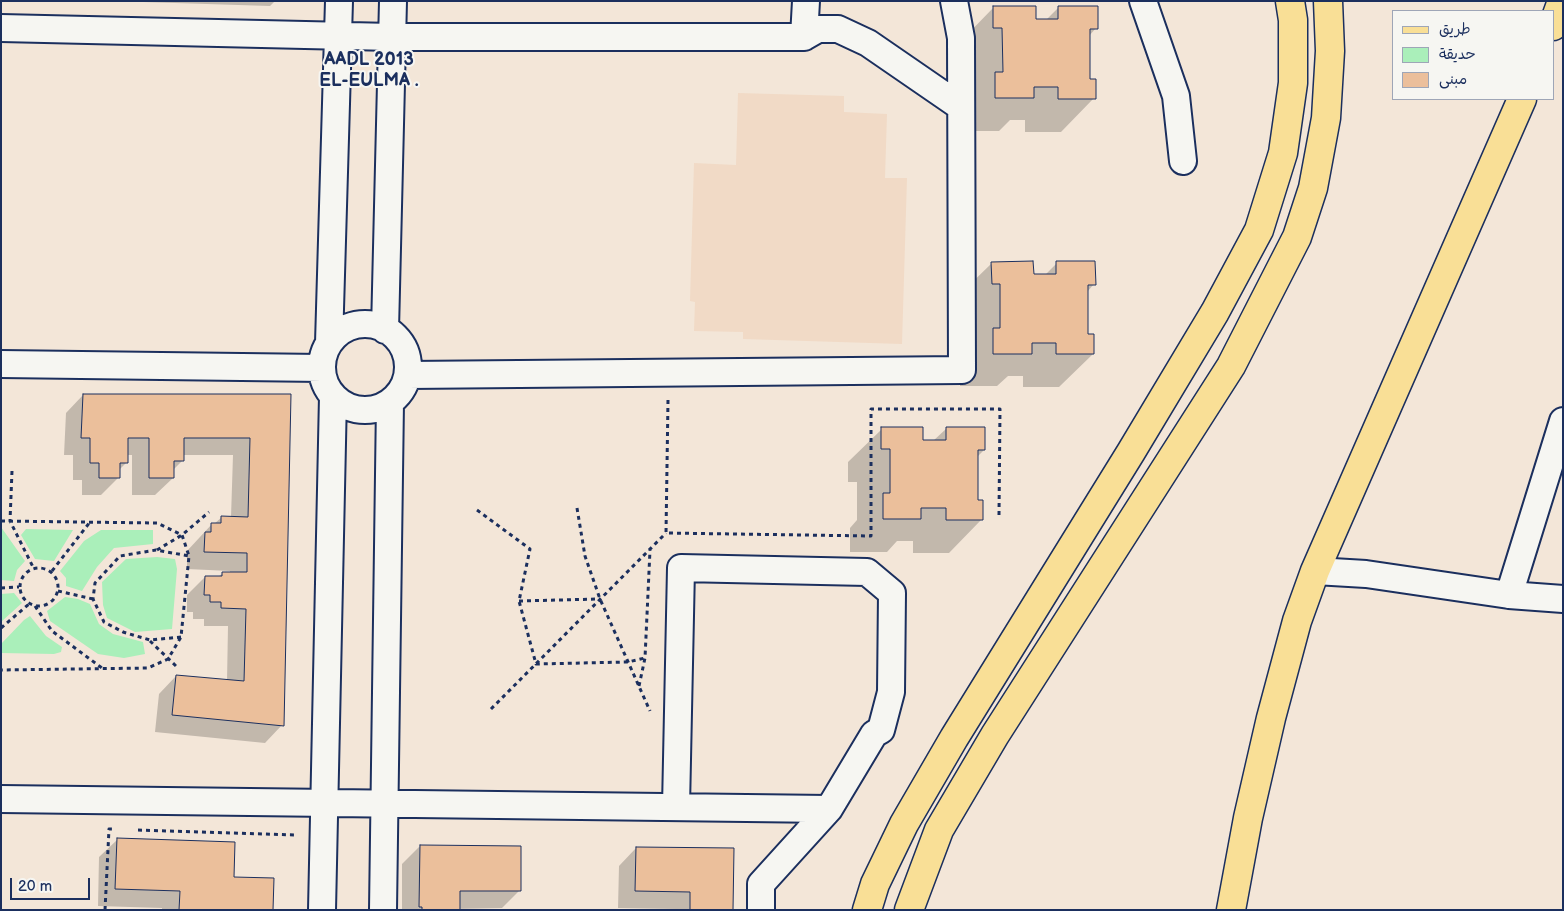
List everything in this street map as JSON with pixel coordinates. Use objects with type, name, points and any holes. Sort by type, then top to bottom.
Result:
[{"type":"main road","points":[[867,910],[875,884],[904,824],[954,738],[1161,403],[1215,312],[1258,230],[1283,153],[1293,82],[1293,20],[1290,1]]},
{"type":"main road","points":[[909,910],[939,830],[995,735],[1231,366],[1297,237],[1312,188],[1326,118],[1330,51],[1328,1]]},
{"type":"main road","points":[[1554,23],[1562,1]]},
{"type":"main road","points":[[1231,910],[1248,818],[1271,718],[1297,621],[1315,571],[1522,100]]},
{"type":"street","points":[[329,343],[340,36],[339,1]]},
{"type":"street","points":[[385,330],[393,1]]},
{"type":"street","points":[[804,37],[806,1]]},
{"type":"street","points":[[408,375],[962,370],[961,38],[954,1]]},
{"type":"street","points":[[1142,1],[1176,96],[1184,161]]},
{"type":"street","points":[[1,28],[392,37],[804,37],[818,29],[838,29],[868,43],[961,107]]},
{"type":"street","points":[[357,324],[374,324],[385,330],[406,350],[408,375],[402,390],[390,402],[376,409],[360,410],[345,405],[333,396],[325,383],[322,368],[323,355],[329,343],[341,330],[357,324]]},
{"type":"street","points":[[1,364],[322,368]]},
{"type":"street","points":[[322,910],[333,396]]},
{"type":"street","points":[[383,910],[390,402]]},
{"type":"street","points":[[1509,595],[1563,421]]},
{"type":"street","points":[[676,807],[681,568],[867,572],[892,593],[891,692],[881,730],[874,734],[829,809],[762,884],[761,910]]},
{"type":"street","points":[[1315,571],[1366,574],[1509,595],[1563,599]]},
{"type":"street","points":[[1,799],[829,809]]},
{"type":"path","points":[[491,708],[666,533],[668,372]]},
{"type":"path","points":[[666,533],[871,536],[871,408],[1000,408],[999,515]]},
{"type":"path","points":[[12,471],[10,521],[34,567]]},
{"type":"path","points":[[577,508],[584,556],[600,600],[650,711],[678,711]]},
{"type":"path","points":[[476,510],[530,549],[519,601],[536,664]]},
{"type":"path","points":[[156,550],[182,535],[209,512]]},
{"type":"path","points":[[1,521],[158,522],[182,535],[189,556],[181,638],[168,659],[148,668],[1,670]]},
{"type":"path","points":[[52,571],[90,522]]},
{"type":"path","points":[[639,686],[645,658],[650,549]]},
{"type":"path","points":[[181,638],[150,640],[123,632],[104,622],[93,598],[96,583],[120,556],[156,550],[189,556]]},
{"type":"path","points":[[34,567],[52,571],[58,580],[58,591],[50,603],[35,606],[29,604],[22,597],[19,587],[23,574],[34,567]]},
{"type":"path","points":[[1,588],[19,587]]},
{"type":"path","points":[[58,591],[93,598]]},
{"type":"path","points":[[519,601],[600,600]]},
{"type":"path","points":[[1,628],[29,604]]},
{"type":"path","points":[[35,606],[52,631],[103,668]]},
{"type":"path","points":[[150,640],[177,667]]},
{"type":"path","points":[[536,664],[628,662],[645,658]]},
{"type":"path","points":[[105,910],[109,829],[119,829]]},
{"type":"path","points":[[128,830],[323,836]]},
{"type":"shaded area","points":[[738,93],[844,96],[844,112],[887,114],[885,178],[907,178],[902,344],[743,339],[743,332],[694,331],[695,302],[690,301],[694,163],[736,165]]},
{"type":"green space","points":[[1,527],[25,561],[17,570],[14,581],[1,580]]},
{"type":"green space","points":[[26,529],[73,530],[54,561],[35,559],[21,535]]},
{"type":"green space","points":[[101,530],[153,530],[153,544],[114,548],[97,567],[82,591],[66,586],[66,578],[60,571],[84,541]]},
{"type":"green space","points":[[157,557],[175,559],[177,569],[172,629],[135,632],[107,618],[103,605],[102,582],[126,559]]},
{"type":"green space","points":[[14,593],[22,603],[1,622],[1,594]]},
{"type":"green space","points":[[65,597],[78,599],[90,604],[99,624],[113,634],[143,642],[145,654],[124,658],[98,654],[50,621],[47,611]]},
{"type":"green space","points":[[30,616],[46,636],[62,647],[61,652],[54,654],[1,653],[1,644]]},
{"type":"building","points":[[993,6],[1036,6],[1036,19],[1058,19],[1058,6],[1098,6],[1098,29],[1090,29],[1090,79],[1096,79],[1096,99],[1058,99],[1058,87],[1034,87],[1034,98],[995,98],[995,72],[1003,72],[1002,28],[993,28]]},
{"type":"building","points":[[1033,261],[1034,274],[1056,274],[1056,261],[1095,261],[1096,285],[1088,285],[1088,334],[1094,334],[1094,354],[1056,354],[1056,343],[1032,343],[1032,354],[993,354],[993,328],[1000,328],[1000,284],[992,284],[991,262]]},
{"type":"building","points":[[83,394],[291,394],[284,726],[172,715],[176,675],[244,681],[246,609],[221,608],[221,602],[210,602],[210,595],[204,595],[205,576],[222,576],[222,572],[247,572],[247,553],[204,552],[205,532],[211,532],[211,523],[221,523],[221,516],[248,517],[250,438],[184,438],[184,461],[174,461],[174,478],[149,478],[149,438],[128,438],[128,463],[120,463],[120,478],[99,478],[99,463],[90,463],[90,438],[81,438]]},
{"type":"building","points":[[881,427],[923,427],[923,440],[946,440],[946,427],[985,427],[985,450],[978,450],[978,500],[983,500],[983,520],[946,520],[946,508],[921,508],[921,519],[883,519],[883,493],[890,493],[890,449],[881,449]]},
{"type":"building","points":[[117,838],[235,842],[234,877],[274,878],[273,910],[179,910],[180,891],[115,889]]},
{"type":"building","points":[[420,845],[521,846],[521,891],[460,891],[460,910],[422,910],[422,907],[419,907]]},
{"type":"building","points":[[636,847],[734,848],[733,910],[690,910],[690,892],[635,891]]},
{"type":"district","name":"AADL 2013 EL-EULMA .","points":[[369,70]]}]
